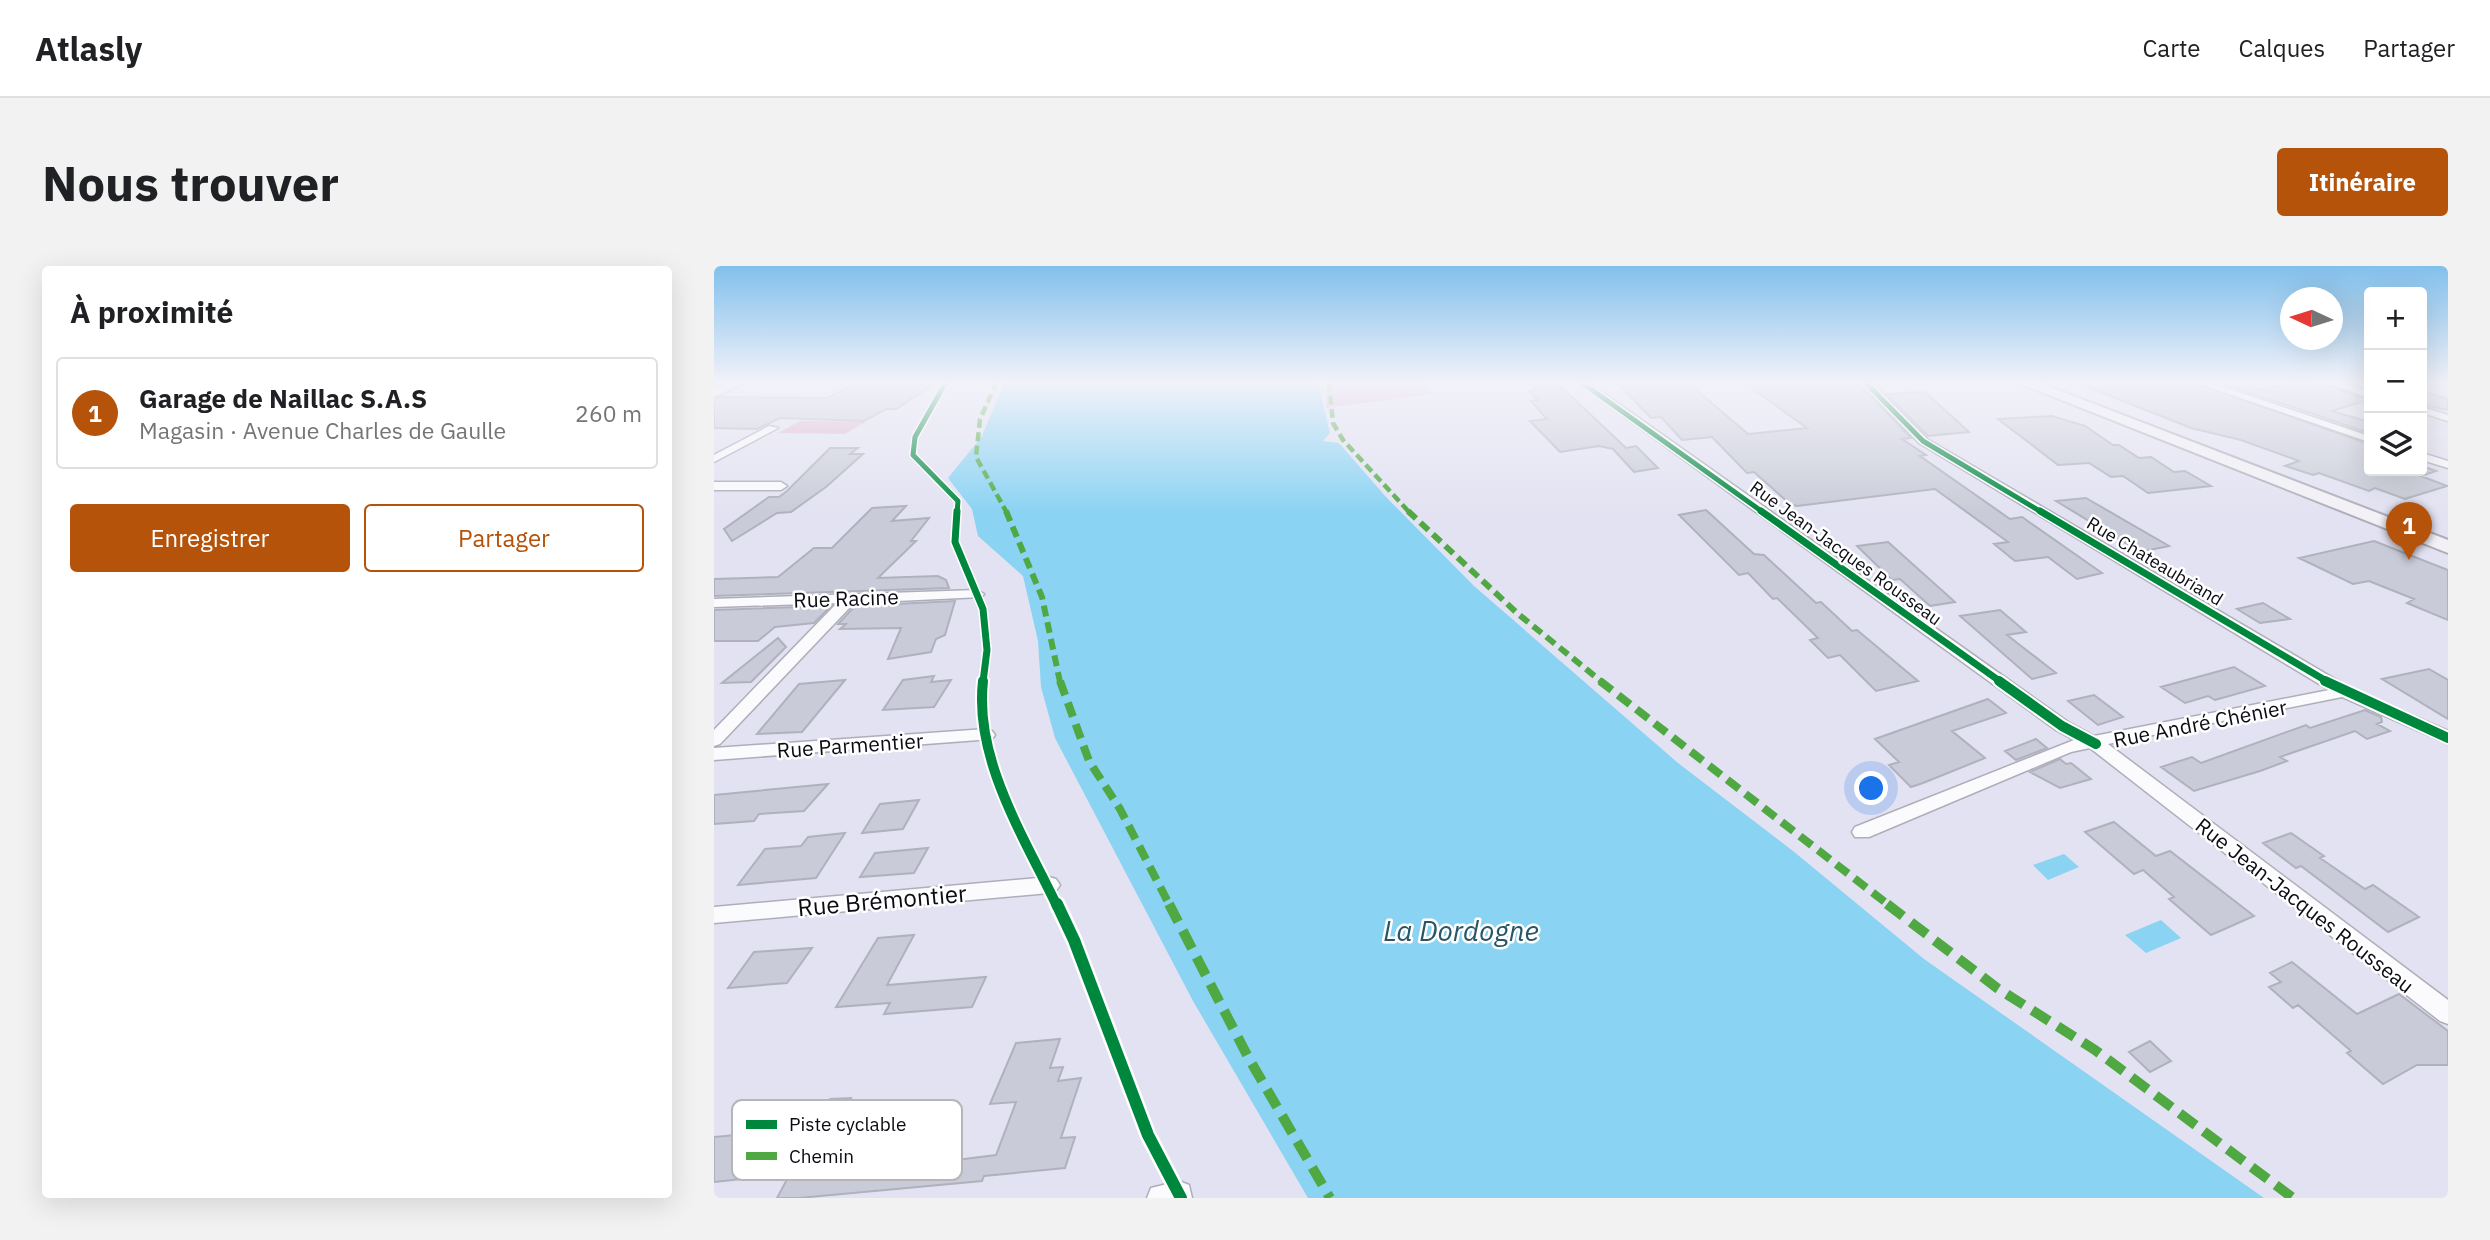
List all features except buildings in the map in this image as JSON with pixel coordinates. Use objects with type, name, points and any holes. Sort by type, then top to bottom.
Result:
[{"type":"main road","points":[[2135,425],[2262,474],[2315,498],[2448,544]]},
{"type":"street","name":"Rue Jean-Jacques Rousseau","points":[[1641,425],[2062,726],[2096,744],[2448,1014]]},
{"type":"street","name":"Rue Chateaubriand","points":[[1907,425],[1923,441],[2344,692],[2448,738]]},
{"type":"street","points":[[2328,425],[2364,437]]},
{"type":"street","points":[[714,459],[773,428]]},
{"type":"street","points":[[2427,458],[2448,465]]},
{"type":"street","points":[[714,486],[781,486]]},
{"type":"street","name":"Rue Racine","points":[[714,603],[977,594]]},
{"type":"street","points":[[714,740],[850,598]]},
{"type":"street","name":"Rue André Chénier","points":[[1862,832],[2067,747],[2096,744],[2344,692]]},
{"type":"street","name":"Rue Parmentier","points":[[714,754],[986,735]]},
{"type":"street","name":"Rue Brémontier","points":[[714,915],[1049,885]]},
{"type":"shaded area","points":[[792,425],[859,425],[845,434],[778,433]]},
{"type":"water","name":"La Dordogne","points":[[986,425],[1328,425],[1330,433],[1323,441],[1339,443],[1386,497],[1474,586],[1678,763],[1793,851],[1924,959],[2264,1198],[1308,1198],[1193,1001],[1055,738],[1041,687],[1038,641],[1023,576],[978,536],[972,509],[948,478],[982,436]]},
{"type":"water","points":[[2064,854],[2079,867],[2048,880],[2033,865]]},
{"type":"water","points":[[2161,920],[2181,938],[2146,953],[2125,935]]},
{"type":"marked path","points":[[979,425],[976,457],[1006,511],[1042,597],[1063,697],[1089,761],[1120,809],[1248,1057],[1330,1198]]},
{"type":"marked path","points":[[1334,425],[1343,440],[1414,517],[1517,613],[1649,721],[1997,988],[2095,1050],[2293,1198]]},
{"type":"cycle path","points":[[921,425],[915,437],[913,455],[958,501],[955,542],[983,609],[987,650],[981,701],[986,735],[1003,793],[1074,940],[1148,1135],[1181,1198]]},
{"type":"cycle path","points":[[1642,425],[2062,726],[2096,744]]},
{"type":"cycle path","points":[[1908,425],[1923,441],[2344,692],[2448,738]]},
{"type":"place","name":"Garage de Naillac S.A.S","points":[[2409,560]]}]
